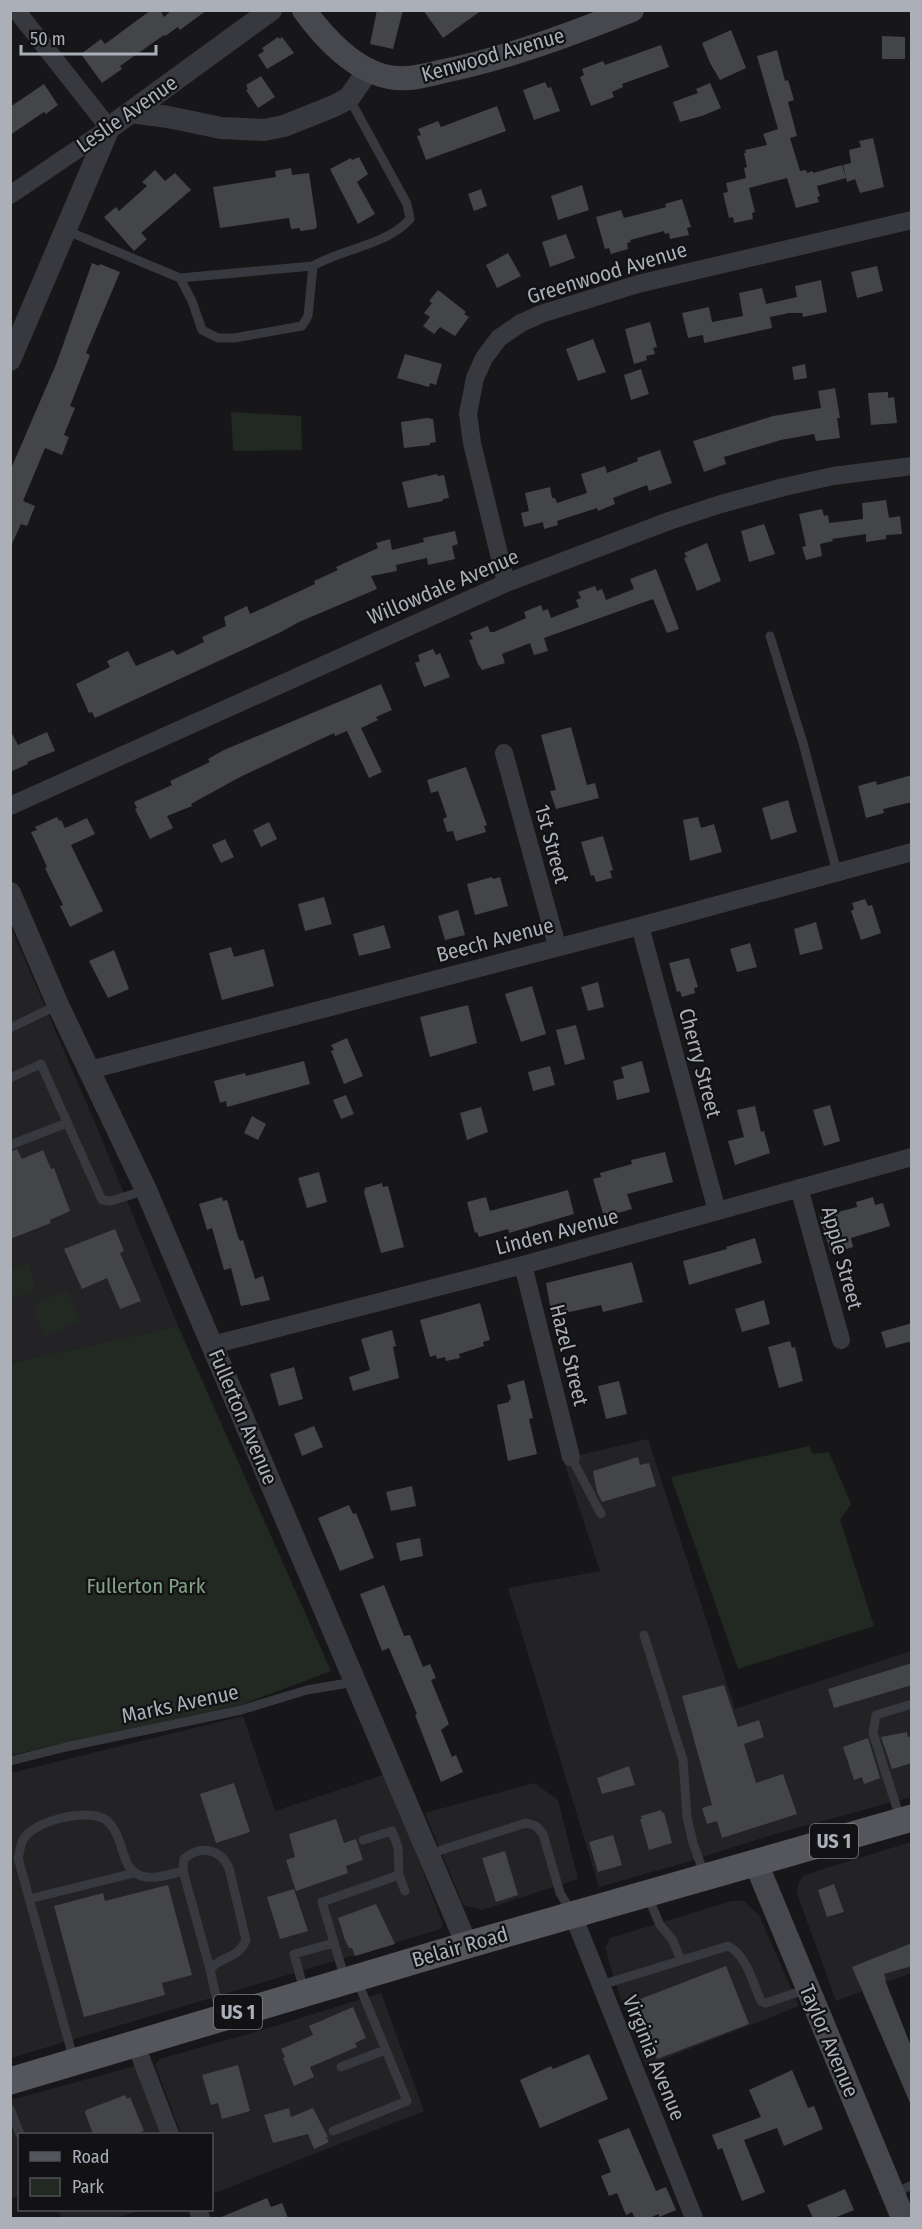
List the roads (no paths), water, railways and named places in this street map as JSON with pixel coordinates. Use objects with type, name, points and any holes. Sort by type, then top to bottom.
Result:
[{"type":"main road","name":"Kenwood Avenue","points":[[304,10],[330,42],[369,69],[388,77],[400,78],[469,66],[572,33],[632,10]]},
{"type":"main road","name":"Belair Road","points":[[10,2081],[467,1945],[906,1820]]},
{"type":"main road","name":"Taylor Avenue","points":[[756,1863],[807,1989],[902,2189],[903,2218]]},
{"type":"street","points":[[11,356],[109,128],[16,10]]},
{"type":"street","name":"Leslie Avenue","points":[[10,195],[109,128],[271,10]]},
{"type":"street","points":[[131,112],[221,128],[264,130],[284,126],[349,98],[369,69]]},
{"type":"street","name":"Greenwood Avenue","points":[[506,583],[472,443],[468,414],[475,378],[484,358],[499,338],[521,323],[541,314],[639,284],[912,219]]},
{"type":"street","name":"Willowdale Avenue","points":[[10,806],[506,583],[669,521],[721,504],[833,476],[912,466]]},
{"type":"street","name":"1st Street","points":[[504,753],[557,946]]},
{"type":"street","name":"Beech Avenue","points":[[90,1070],[640,926],[912,852]]},
{"type":"street","name":"Fullerton Avenue","points":[[10,893],[58,1005],[146,1190],[357,1682],[414,1845],[467,1945]]},
{"type":"street","name":"Cherry Street","points":[[640,926],[717,1211]]},
{"type":"street","name":"Linden Avenue","points":[[212,1345],[523,1265],[912,1157]]},
{"type":"street","name":"Apple Street","points":[[799,1188],[841,1340]]},
{"type":"street","name":"Hazel Street","points":[[523,1265],[572,1456]]},
{"type":"street","name":"Virginia Avenue","points":[[573,1915],[694,2218]]},
{"type":"street","points":[[136,2045],[170,2133]]},
{"type":"lane","points":[[65,230],[180,278],[313,266],[328,257],[367,244],[402,228],[410,219],[407,204],[349,98]]},
{"type":"lane","points":[[180,278],[192,301],[202,330],[218,338],[234,338],[302,326],[308,316],[313,266]]},
{"type":"lane","points":[[770,636],[803,743],[837,872]]},
{"type":"lane","points":[[10,1028],[58,1005]]},
{"type":"lane","points":[[10,1078],[41,1064],[102,1200],[111,1201],[146,1190]]},
{"type":"lane","points":[[10,1145],[67,1123]]},
{"type":"lane","points":[[572,1456],[601,1514]]},
{"type":"lane","points":[[644,1635],[683,1760],[687,1817],[693,1843],[706,1877]]},
{"type":"lane","name":"Marks Avenue","points":[[10,1761],[241,1710],[307,1690],[357,1682]]},
{"type":"lane","points":[[906,1820],[873,1733],[876,1715],[912,1704]]},
{"type":"lane","points":[[74,2063],[18,1858],[23,1839],[39,1825],[86,1814],[105,1819],[119,1836],[128,1863],[134,1873]]},
{"type":"lane","points":[[363,1840],[392,1831],[414,1845],[526,1823],[536,1826],[543,1834],[560,1893],[573,1915]]},
{"type":"lane","points":[[333,2131],[407,2101],[334,1943],[322,1902],[399,1875],[414,1845]]},
{"type":"lane","points":[[210,1969],[216,1962],[235,1955],[242,1949],[246,1940],[225,1859],[205,1849],[193,1851],[184,1858],[183,1871],[221,2018]]},
{"type":"lane","points":[[29,1899],[134,1873],[147,1877],[183,1871]]},
{"type":"lane","points":[[399,1875],[405,1891]]},
{"type":"lane","points":[[646,1894],[660,1925],[672,1939],[681,1960]]},
{"type":"lane","points":[[305,1993],[294,1954],[334,1943]]},
{"type":"lane","points":[[601,1985],[728,1946],[735,1949],[742,1959],[761,2001],[766,2003],[807,1989]]},
{"type":"lane","points":[[341,2067],[385,2050]]},
{"type":"lane","points":[[10,2109],[20,2133]]},
{"type":"park label","name":"Fullerton Park","points":[[146,1586]]}]
